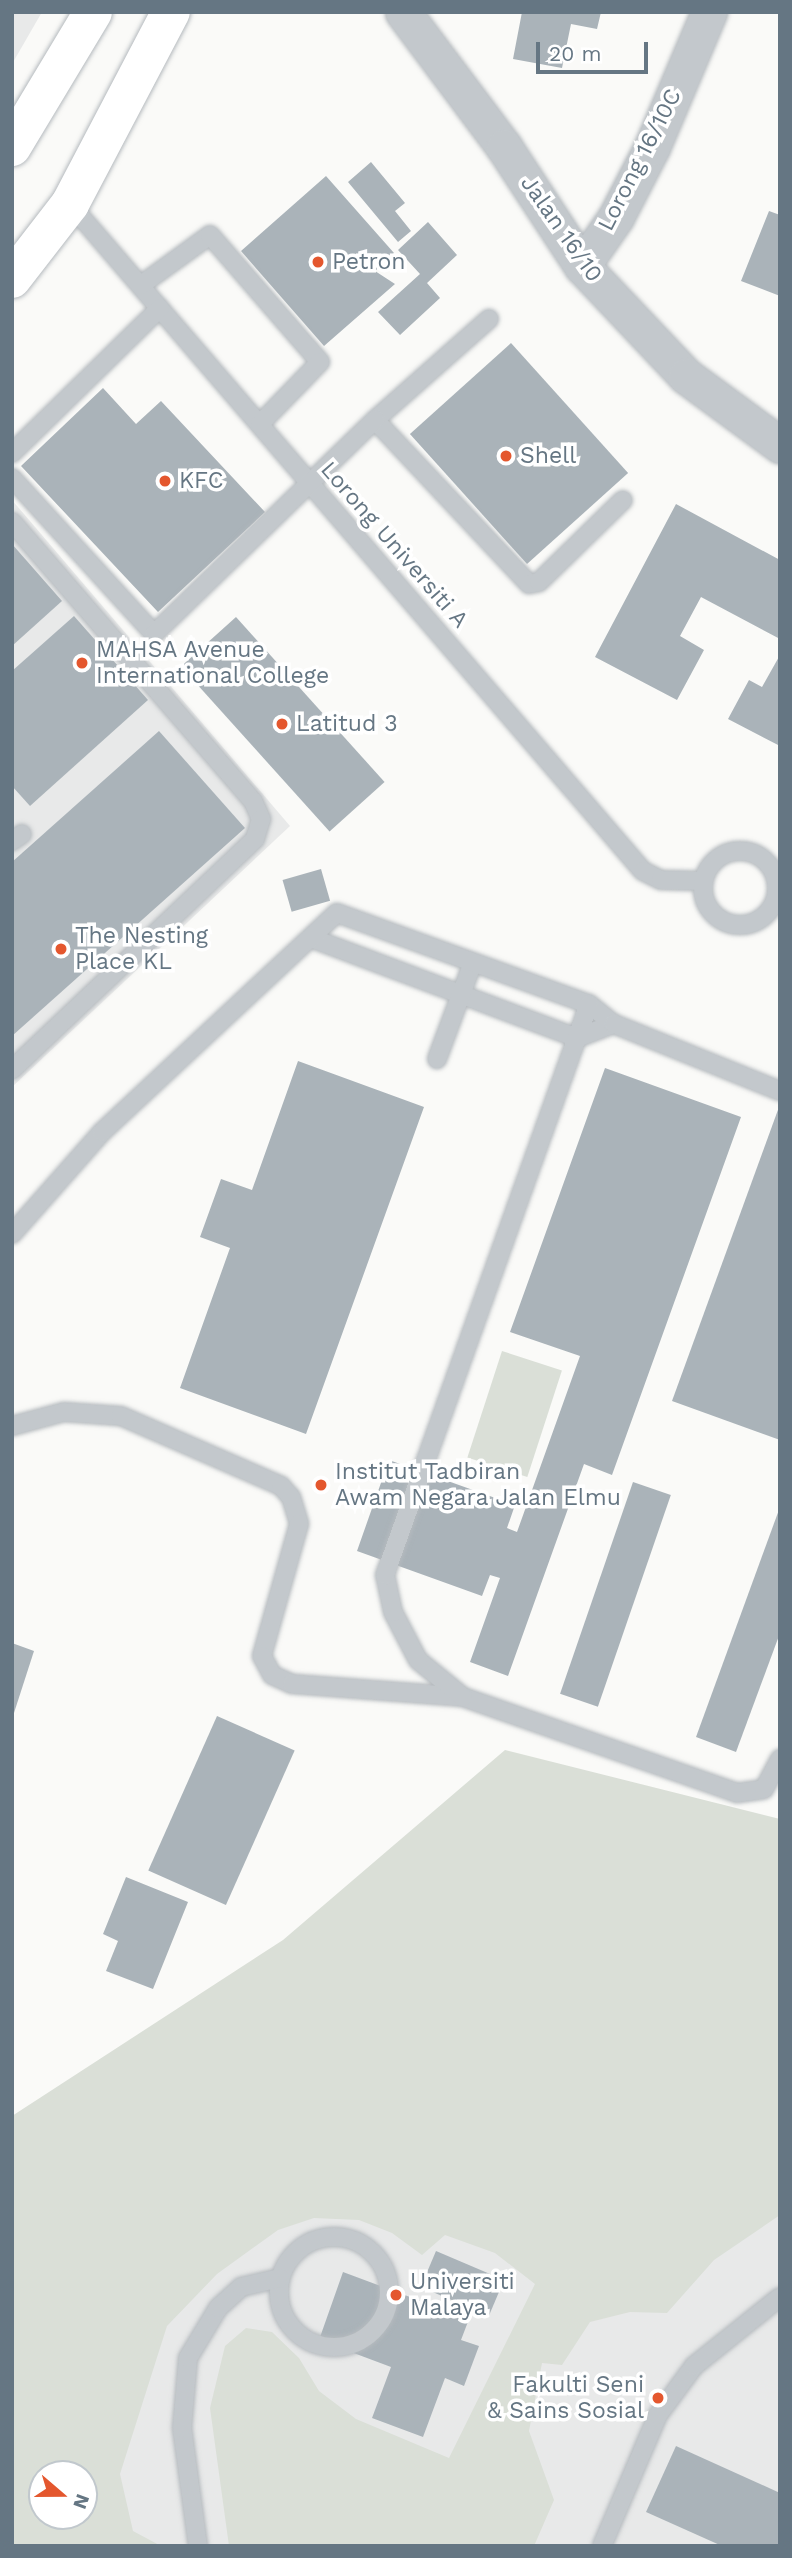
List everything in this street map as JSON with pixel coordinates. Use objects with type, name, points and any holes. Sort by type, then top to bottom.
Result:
[{"type":"main road","points":[[12,147],[93,12]]},
{"type":"main road","points":[[12,279],[70,204],[171,12]]},
{"type":"street","name":"Jalan 16/10","points":[[403,12],[504,147],[582,266],[686,376],[780,445]]},
{"type":"street","name":"Lorong 16/10C","points":[[582,266],[646,159],[709,12]]},
{"type":"lane","name":"Lorong Universiti A","points":[[70,204],[643,871],[661,880],[703,881]]},
{"type":"lane","points":[[141,285],[210,235],[320,362],[260,424]]},
{"type":"lane","points":[[12,453],[160,308]]},
{"type":"lane","points":[[12,478],[154,634],[375,420],[489,319]]},
{"type":"lane","points":[[375,420],[528,584],[539,582],[623,500]]},
{"type":"lane","points":[[12,522],[253,801],[261,819],[255,839],[12,1070]]},
{"type":"lane","points":[[747,850],[771,866],[777,895],[761,919],[733,925],[709,910],[703,881],[719,857],[747,850]]},
{"type":"lane","points":[[12,1234],[102,1132],[337,913],[589,1004],[614,1024],[780,1091]]},
{"type":"lane","points":[[311,938],[577,1038],[614,1024]]},
{"type":"lane","points":[[437,1059],[473,962]]},
{"type":"lane","points":[[463,1697],[418,1660],[393,1612],[385,1574],[589,1004]]},
{"type":"lane","points":[[12,1426],[64,1412],[121,1416],[269,1478],[291,1497],[299,1524],[262,1656],[272,1675],[292,1684],[369,1694],[463,1697],[737,1793],[764,1789],[780,1759]]},
{"type":"lane","points":[[198,2546],[182,2428],[188,2358],[218,2308],[241,2287],[280,2278],[301,2246],[318,2238],[356,2240],[383,2266],[388,2304],[371,2334],[338,2347],[321,2346],[291,2328],[282,2313],[280,2278]]},
{"type":"lane","points":[[602,2546],[658,2415],[694,2366],[780,2297]]},
{"type":"shaded area","points":[[12,12],[42,12],[12,64]]},
{"type":"shaded area","name":"MAHSA Avenue International College","points":[[12,500],[290,826],[12,1087]]},
{"type":"shaded area","points":[[502,1351],[562,1370],[527,1477],[467,1458]]},
{"type":"shaded area","name":"Universiti Malaya","points":[[505,1750],[780,1819],[780,2215],[714,2260],[667,2313],[630,2312],[590,2322],[562,2365],[542,2363],[529,2431],[554,2500],[534,2546],[229,2546],[210,2408],[225,2346],[246,2328],[272,2332],[299,2358],[319,2391],[356,2419],[449,2458],[535,2284],[495,2253],[445,2235],[422,2255],[392,2233],[359,2220],[314,2218],[278,2230],[217,2274],[167,2326],[120,2474],[133,2531],[161,2546],[12,2546],[12,2116],[283,1940]]},
{"type":"shaded area","name":"Universiti Malaya","points":[[780,2025],[780,2546],[12,2546],[12,2116]]},
{"type":"building","points":[[522,12],[601,12],[597,29],[571,24],[562,68],[513,59]]},
{"type":"building","points":[[371,162],[405,203],[395,211],[411,231],[398,242],[348,182]]},
{"type":"building","name":"Petron","points":[[326,176],[394,253],[375,271],[395,284],[324,346],[241,251]]},
{"type":"building","points":[[769,211],[780,215],[780,296],[741,281]]},
{"type":"building","points":[[428,222],[457,255],[427,283],[440,298],[400,335],[378,312],[420,274],[398,250]]},
{"type":"building","points":[[511,343],[628,473],[527,564],[410,434]]},
{"type":"building","points":[[103,388],[136,424],[161,401],[265,512],[158,612],[21,466]]},
{"type":"building","points":[[676,504],[780,560],[780,639],[701,597],[680,636],[704,650],[677,700],[595,657]]},
{"type":"building","points":[[12,544],[62,601],[12,646]]},
{"type":"building","points":[[74,616],[148,700],[30,806],[12,786],[12,671]]},
{"type":"building","name":"Latitud 3","points":[[236,617],[385,782],[330,831],[181,667]]},
{"type":"building","points":[[780,655],[780,746],[728,719],[749,680],[762,687]]},
{"type":"building","name":"The Nesting Place KL","points":[[159,731],[245,828],[12,1036],[12,862]]},
{"type":"building","points":[[321,869],[330,901],[292,912],[283,880]]},
{"type":"building","points":[[298,1061],[424,1107],[306,1434],[180,1388],[230,1248],[200,1237],[221,1179],[252,1190]]},
{"type":"building","points":[[605,1068],[741,1117],[612,1475],[584,1464],[508,1676],[470,1662],[500,1578],[490,1575],[482,1596],[357,1551],[389,1460],[515,1505],[507,1528],[517,1532],[580,1356],[510,1332]]},
{"type":"building","points":[[780,1107],[780,1440],[672,1401]]},
{"type":"building","points":[[633,1482],[671,1495],[598,1707],[560,1694]]},
{"type":"building","points":[[780,1507],[780,1633],[736,1752],[696,1737]]},
{"type":"building","points":[[12,1643],[34,1651],[13,1716],[12,1716]]},
{"type":"building","points":[[217,1716],[295,1751],[226,1905],[148,1870]]},
{"type":"building","points":[[126,1877],[188,1902],[153,1989],[106,1971],[118,1941],[103,1934]]},
{"type":"building","points":[[436,2251],[504,2280],[489,2316],[421,2287]]},
{"type":"building","points":[[343,2272],[469,2319],[461,2340],[479,2346],[464,2386],[445,2378],[423,2437],[372,2418],[391,2367],[319,2340]]},
{"type":"building","points":[[676,2446],[780,2493],[780,2546],[722,2546],[646,2512]]},
{"type":"place","name":"Petron","points":[[318,262]]},
{"type":"place","name":"Shell","points":[[506,456]]},
{"type":"place","name":"KFC","points":[[165,481]]},
{"type":"place","name":"MAHSA Avenue International College","points":[[82,663]]},
{"type":"place","name":"Latitud 3","points":[[282,724]]},
{"type":"place","name":"The Nesting Place KL","points":[[61,949]]},
{"type":"place","name":"Institut Tadbiran Awam Negara Jalan Elmu","points":[[321,1485]]},
{"type":"place","name":"Universiti Malaya","points":[[396,2295]]},
{"type":"place","name":"Fakulti Seni & Sains Sosial","points":[[658,2398]]}]
